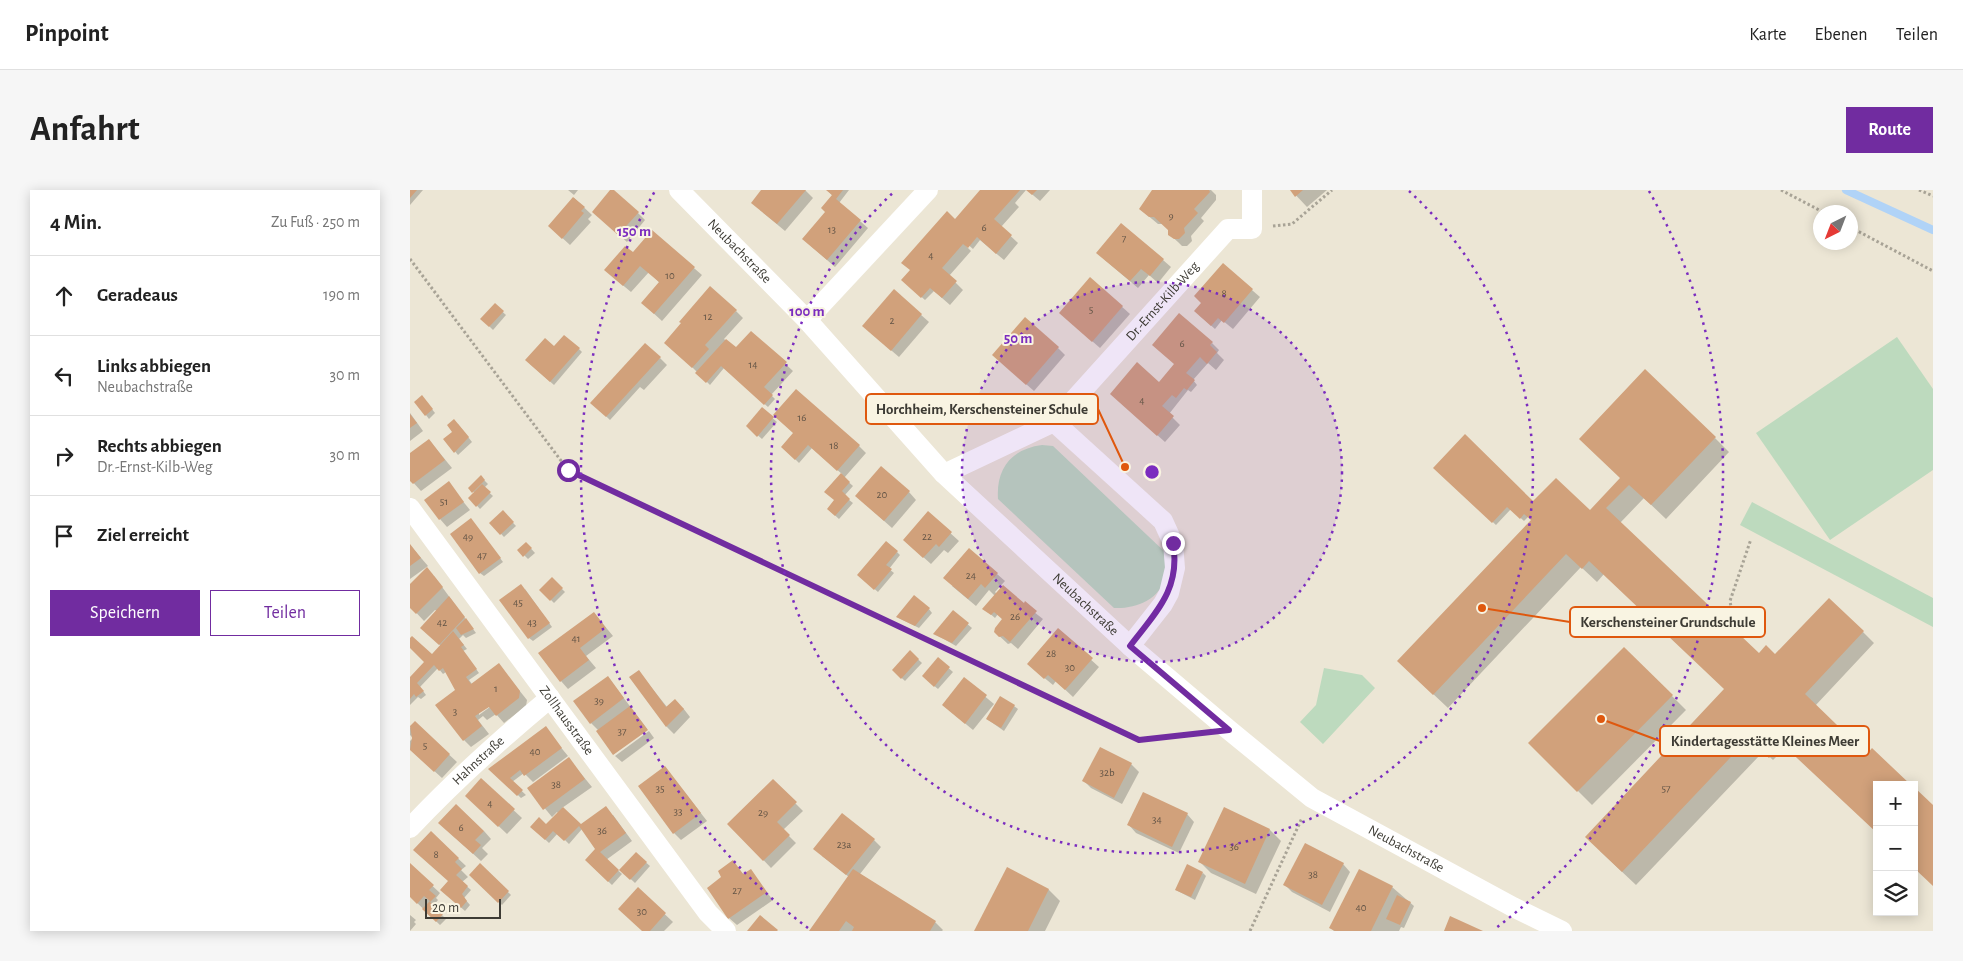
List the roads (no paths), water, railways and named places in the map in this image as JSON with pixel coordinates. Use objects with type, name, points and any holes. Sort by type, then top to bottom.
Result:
[{"type":"street","name":"Neubachstraße","points":[[679,190],[807,320],[944,474],[1130,646],[1229,730],[1312,798],[1513,907],[1562,931]]},
{"type":"street","points":[[807,320],[928,190]]},
{"type":"street","name":"Dr.-Ernst-Kilb-Weg","points":[[944,474],[1054,422],[1228,229],[1252,229],[1252,190]]},
{"type":"street","points":[[1054,422],[1163,521],[1173,543],[1175,568],[1169,593],[1163,604],[1130,646]]},
{"type":"street","name":"Zollhausstraße","points":[[410,508],[708,913],[726,931]]},
{"type":"street","name":"Hahnstraße","points":[[410,828],[457,778],[550,698]]},
{"type":"waterway","points":[[1846,190],[1933,230]]},
{"type":"place","name":"Horchheim, Kerschensteiner Schule","points":[[1125,467]]},
{"type":"place","name":"Kerschensteiner Grundschule","points":[[1482,608]]},
{"type":"place","name":"Kindertagesstätte Kleines Meer","points":[[1601,719]]}]
